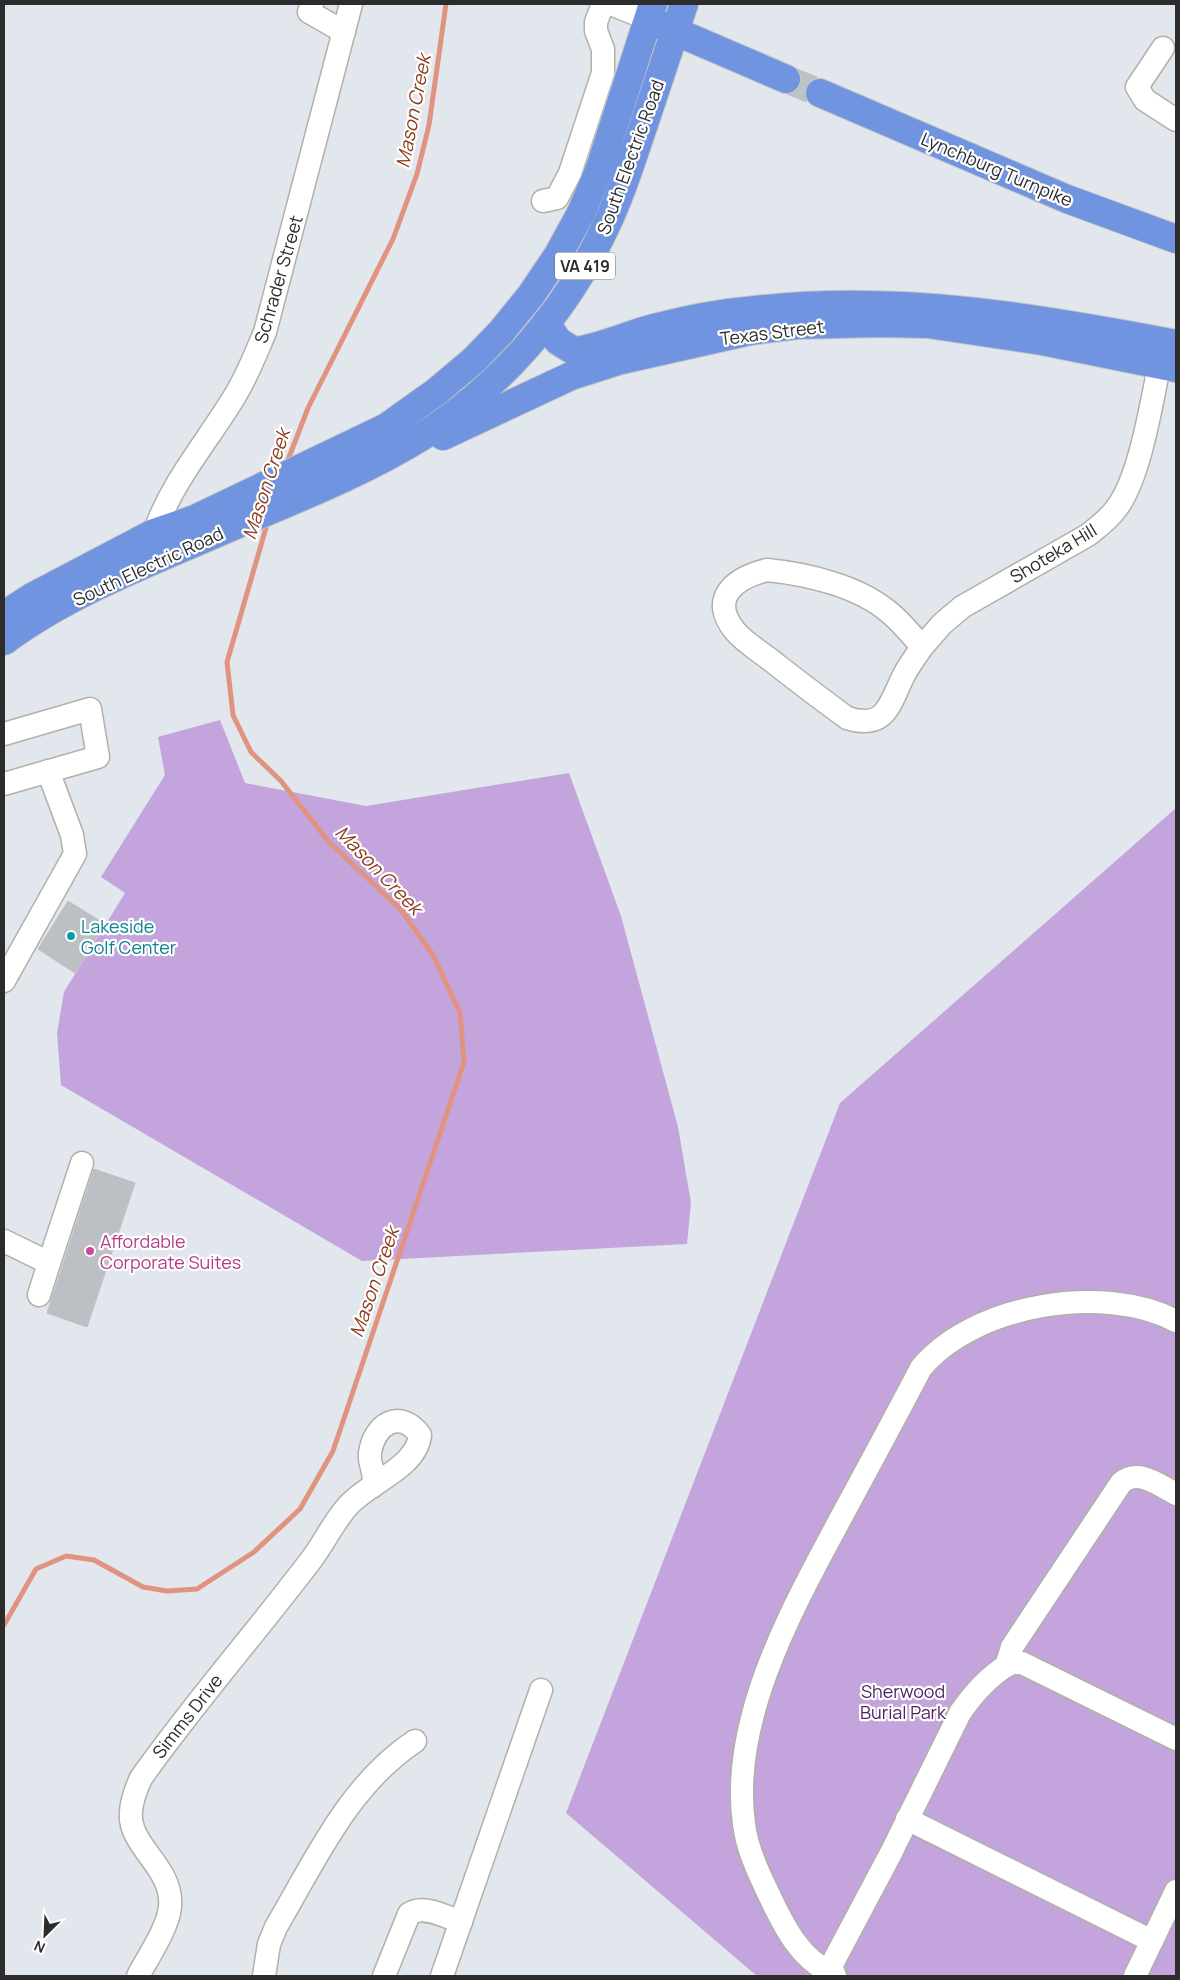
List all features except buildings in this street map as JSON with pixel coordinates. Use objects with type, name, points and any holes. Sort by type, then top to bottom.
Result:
[{"type":"main road","name":"South Electric Road","points":[[4,641],[51,612],[102,585],[328,485],[385,457],[437,426],[481,392],[514,360],[546,323],[586,266],[604,232],[622,188],[684,4]]},
{"type":"main road","points":[[650,12],[675,31],[786,79]]},
{"type":"main road","name":"South Electric Road","points":[[4,615],[32,597],[154,533],[195,520],[387,427],[436,392],[474,360],[531,295],[558,255],[592,186],[650,12]]},
{"type":"main road","name":"Lynchburg Turnpike","points":[[820,93],[1067,199],[1176,239]]},
{"type":"main road","name":"Texas Street","points":[[546,323],[558,341],[574,351],[658,327],[709,316],[802,306],[872,303],[988,311],[1169,355]]},
{"type":"main road","name":"Texas Street","points":[[385,457],[442,437],[571,376],[621,360],[750,331],[797,325],[928,324],[1042,341],[1169,355]]},
{"type":"street","points":[[312,4],[309,12],[344,32]]},
{"type":"street","name":"Schrader Street","points":[[154,533],[169,496],[235,396],[252,365],[265,332],[351,4]]},
{"type":"street","points":[[543,201],[557,198],[570,173],[603,73],[603,49],[596,31],[596,22],[603,4]]},
{"type":"street","points":[[612,4],[650,12]]},
{"type":"street","points":[[1163,48],[1137,87],[1145,100],[1176,120]]},
{"type":"street","name":"Shoteka Hill","points":[[922,647],[907,628],[889,611],[862,596],[840,587],[786,572],[767,570],[752,574],[730,588],[725,598],[723,607],[735,631],[847,718],[861,722],[872,721],[887,710],[905,674],[922,647],[942,624],[962,607],[1088,535],[1104,523],[1117,509],[1136,469],[1169,355]]},
{"type":"street","points":[[4,734],[90,709],[98,757],[4,784]]},
{"type":"street","points":[[4,981],[75,854],[72,836],[48,771]]},
{"type":"street","points":[[40,1295],[82,1163]]},
{"type":"street","points":[[4,1241],[49,1263]]},
{"type":"street","points":[[833,1975],[818,1967],[805,1956],[777,1911],[760,1876],[748,1840],[744,1825],[742,1793],[749,1729],[767,1673],[785,1628],[826,1546],[921,1368],[933,1354],[948,1342],[983,1324],[1005,1316],[1052,1305],[1075,1303],[1116,1304],[1144,1309],[1176,1322]]},
{"type":"street","points":[[1006,1666],[1012,1647],[1121,1483],[1128,1477],[1137,1475],[1176,1494]]},
{"type":"street","name":"Simms Drive","points":[[138,1976],[167,1920],[170,1908],[168,1884],[161,1870],[140,1842],[130,1813],[134,1795],[141,1778],[311,1560],[347,1507],[372,1487]]},
{"type":"street","points":[[833,1975],[830,1966],[960,1713],[974,1694],[994,1673],[1013,1663],[1022,1663],[1176,1739]]},
{"type":"street","points":[[442,1976],[541,1690]]},
{"type":"street","points":[[264,1976],[269,1944],[276,1927],[332,1830],[353,1799],[376,1772],[415,1741]]},
{"type":"street","points":[[907,1819],[1152,1941]]},
{"type":"street","points":[[1134,1976],[1176,1891]]},
{"type":"street","points":[[384,1976],[409,1914],[415,1910],[422,1910],[460,1922]]},
{"type":"green space","points":[[220,720],[245,783],[366,806],[569,773],[621,916],[678,1127],[691,1203],[687,1244],[362,1261],[61,1085],[57,1033],[64,992],[125,893],[101,877],[165,775],[158,737]]},
{"type":"green space","name":"Sherwood Burial Park","points":[[1176,808],[1176,1976],[757,1976],[566,1813],[840,1103]]},
{"type":"waterway","name":"Mason Creek","points":[[286,465],[308,408],[393,239],[417,174],[429,125],[446,4]]},
{"type":"waterway","name":"Mason Creek","points":[[4,1625],[36,1569],[66,1556],[94,1560],[143,1587],[167,1591],[197,1589],[254,1552],[300,1509],[333,1451],[464,1062],[460,1013],[433,955],[401,910],[328,841],[281,781],[251,752],[233,715],[227,662],[268,521]]},
{"type":"tunnel","points":[[786,79],[820,93]]},
{"type":"place","name":"Lakeside Golf Center","points":[[71,936]]},
{"type":"place","name":"Affordable Corporate Suites","points":[[90,1251]]}]
